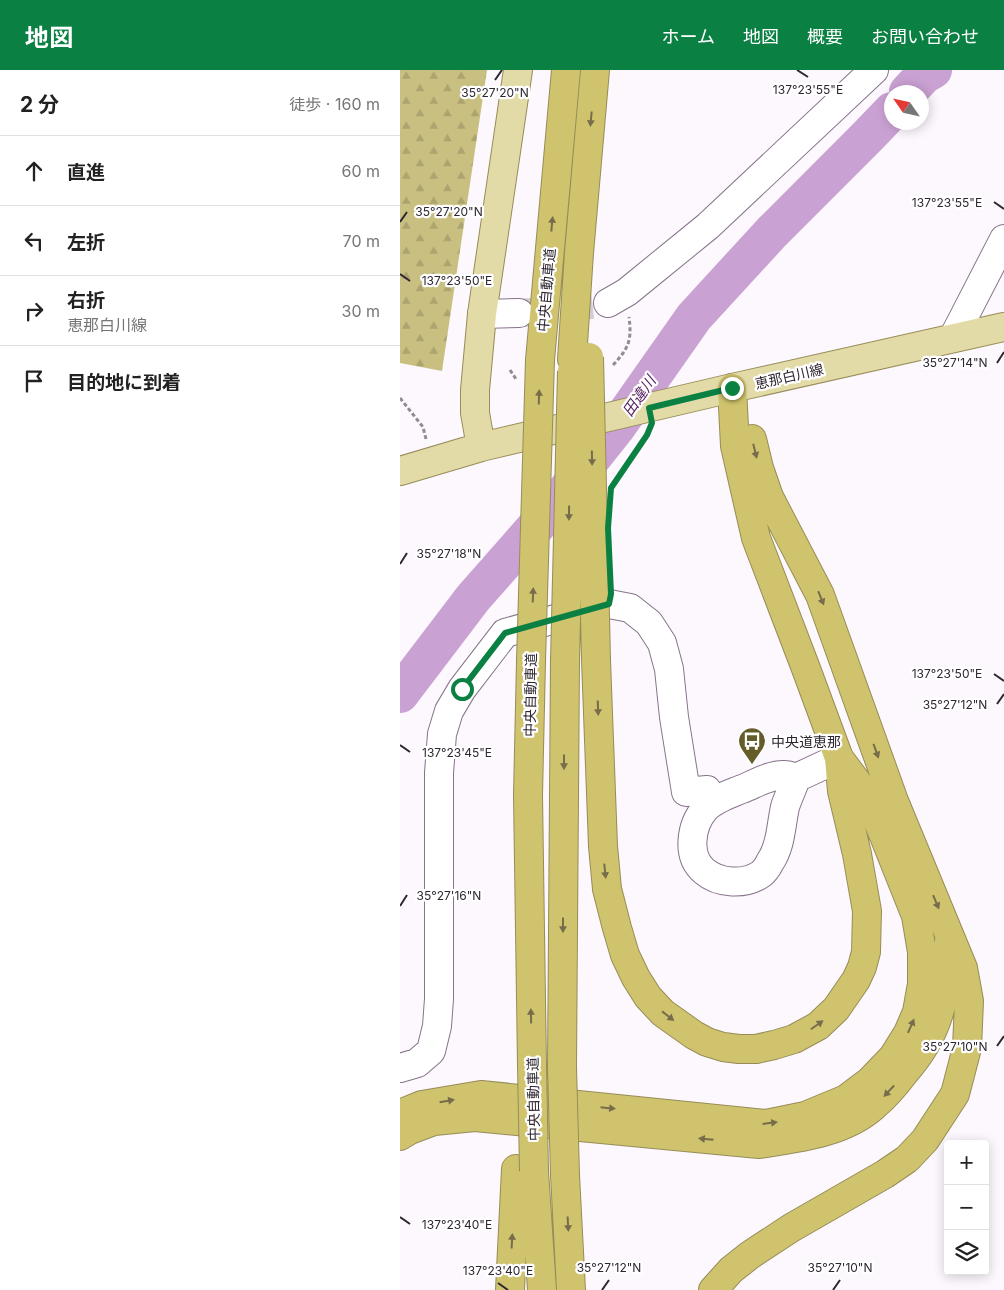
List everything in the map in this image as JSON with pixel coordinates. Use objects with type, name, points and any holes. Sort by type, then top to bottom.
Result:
[{"type":"highway","name":"中央自動車道","points":[[542,1290],[525,1170],[523,1065],[528,795],[540,360],[566,70]]},
{"type":"highway","points":[[572,1290],[565,1175],[562,1067],[565,661],[581,358],[588,339],[579,253],[595,70]]},
{"type":"highway","points":[[581,358],[596,660],[602,846],[607,889],[625,955],[648,997],[663,1013],[694,1035],[708,1042],[739,1049],[756,1049],[794,1039],[818,1026],[836,1009],[856,980],[862,967],[866,952],[867,911],[858,854],[842,791],[839,758],[806,666],[756,538],[735,446],[732,388]]},
{"type":"highway","points":[[713,1290],[731,1270],[750,1255],[791,1228],[885,1174],[907,1159],[925,1140],[955,1094],[967,1048],[969,1001],[964,968],[894,801],[820,595],[769,497],[752,440],[732,388]]},
{"type":"highway","points":[[400,1114],[422,1105],[481,1095],[766,1124],[805,1116],[846,1099],[870,1081],[893,1056],[908,1033],[917,1012],[922,984],[922,952],[916,916],[884,836],[866,794],[839,758]]},
{"type":"highway","points":[[400,1136],[434,1121],[475,1117],[759,1144],[804,1137],[832,1129],[859,1117],[873,1107],[904,1074],[931,1037],[939,1015],[945,987],[950,937]]},
{"type":"highway","points":[[510,1290],[525,1170]]},
{"type":"main road","points":[[480,447],[474,390],[482,314],[518,70]]},
{"type":"main road","name":"恵那白川線","points":[[400,471],[480,447],[1004,327]]},
{"type":"street","points":[[608,303],[627,292],[708,226],[874,70]]},
{"type":"street","points":[[953,338],[1004,239]]},
{"type":"street","points":[[482,314],[519,313]]},
{"type":"street","points":[[400,1068],[417,1064],[431,1051],[437,1026],[439,999],[439,772],[442,734],[449,710],[462,689],[505,633],[609,604],[630,608],[649,623],[662,643],[669,669],[674,717],[686,792],[707,790],[714,802]]},
{"type":"street","points":[[796,778],[786,805],[779,842],[772,860],[762,873],[748,880],[733,882],[717,879],[703,871],[695,858],[692,842],[696,824],[706,808],[722,797],[770,777],[786,775],[796,778],[839,758]]},
{"type":"path","points":[[400,398],[424,428],[431,462]]},
{"type":"path","points":[[611,488],[647,435],[652,423],[649,408]]},
{"type":"green space","points":[[400,70],[487,70],[442,371],[400,363]]},
{"type":"waterway","name":"田違川","points":[[915,85],[924,75],[933,70]]},
{"type":"waterway","name":"田違川","points":[[400,694],[473,598],[554,506],[616,428],[694,317],[772,232],[884,119]]},
{"type":"tunnel","points":[[523,313],[608,303]]},
{"type":"place","name":"中央道恵那","points":[[752,765]]},
{"type":"route","points":[[462,689],[505,633],[609,604],[611,594],[608,528],[611,488],[647,435],[652,423],[649,408],[732,388]]}]
